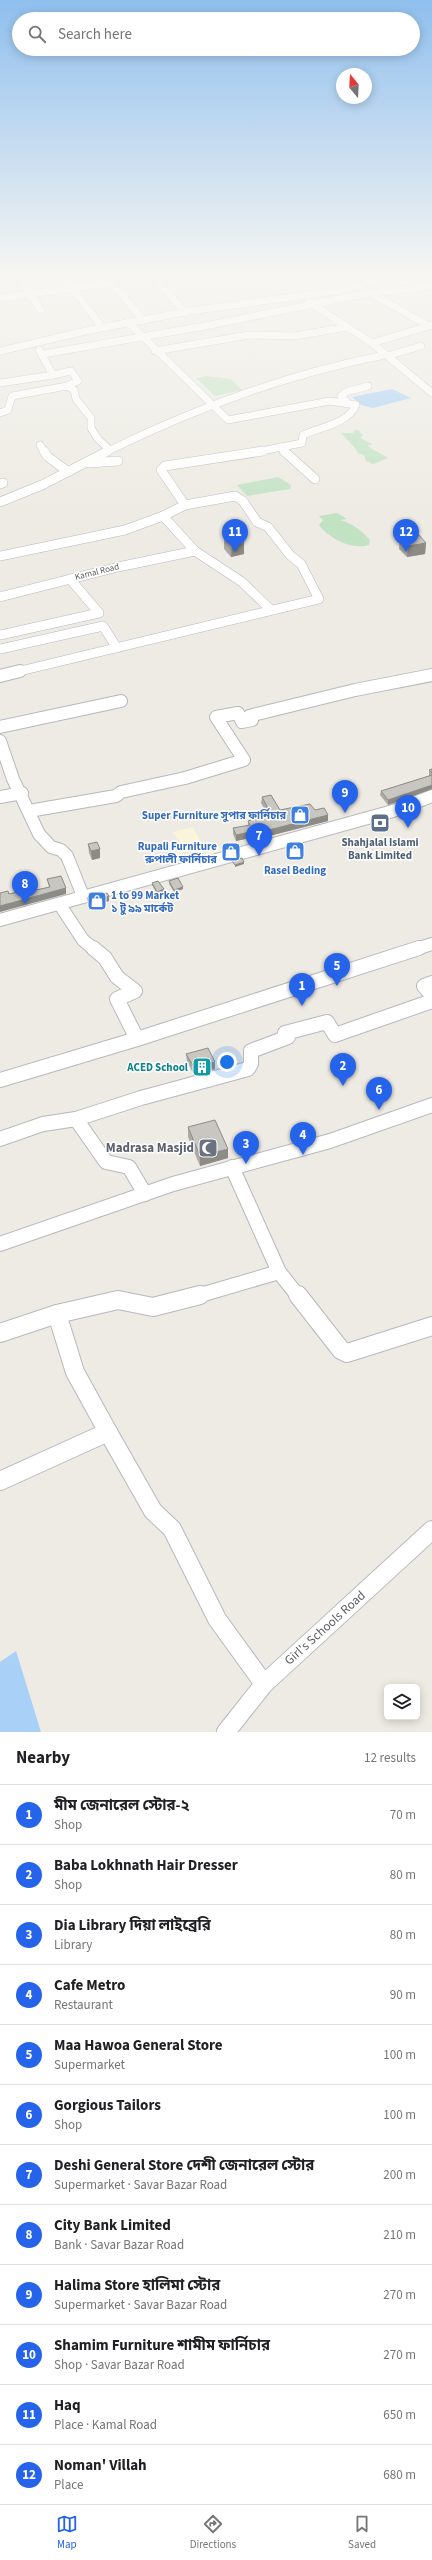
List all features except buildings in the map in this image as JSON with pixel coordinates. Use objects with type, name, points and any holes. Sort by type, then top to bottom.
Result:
[{"type":"street","points":[[43,356],[53,375]]},
{"type":"street","points":[[160,356],[228,420],[246,418],[290,406],[347,402],[356,405],[353,412],[338,421],[310,430],[303,435],[302,444],[165,466],[161,470],[163,475],[185,505]]},
{"type":"street","points":[[0,502],[110,450],[213,406],[293,378],[383,356]]},
{"type":"street","points":[[387,356],[432,393]]},
{"type":"street","points":[[0,383],[72,371],[78,381],[67,386],[0,397]]},
{"type":"street","points":[[67,386],[74,390],[76,399],[91,418],[92,428],[98,439],[110,450]]},
{"type":"street","points":[[347,402],[341,396],[346,392],[368,386]]},
{"type":"street","points":[[0,413],[8,410],[9,400],[12,396]]},
{"type":"street","points":[[40,445],[47,456],[67,471]]},
{"type":"street","points":[[280,447],[315,479]]},
{"type":"street","points":[[83,463],[118,461]]},
{"type":"street","points":[[0,556],[125,530],[162,516],[185,505],[235,496],[243,501],[257,522],[268,527],[290,555],[301,564],[319,599],[270,609],[0,676]]},
{"type":"street","points":[[162,516],[195,551],[242,582],[270,609]]},
{"type":"street","name":"Kamal Road","points":[[0,597],[70,579],[195,551]]},
{"type":"street","points":[[0,634],[99,613],[70,579]]},
{"type":"street","points":[[0,649],[103,626],[117,648]]},
{"type":"street","points":[[29,811],[116,796],[120,792],[185,778],[244,760],[216,717],[238,713],[242,722],[252,720],[249,716],[291,705],[432,675]]},
{"type":"street","points":[[0,727],[121,701]]},
{"type":"street","points":[[0,742],[13,779],[22,793],[39,834],[51,847],[61,850],[67,856],[83,896]]},
{"type":"street","points":[[0,797],[22,793]]},
{"type":"street","points":[[0,920],[60,905],[83,896],[393,811],[432,796]]},
{"type":"street","points":[[60,905],[83,940],[105,958],[117,977],[135,991],[116,999],[137,1039]]},
{"type":"street","points":[[0,1080],[137,1039],[431,946]]},
{"type":"street","points":[[432,983],[424,986],[432,995]]},
{"type":"street","points":[[0,1139],[43,1124],[76,1119],[141,1098],[248,1069],[251,1064],[251,1051],[288,1037],[285,1033],[327,1022],[335,1035],[394,1016],[432,1001]]},
{"type":"street","points":[[0,1244],[35,1233],[74,1216],[232,1167],[370,1128],[432,1105]]},
{"type":"street","points":[[76,1119],[106,1162],[129,1167],[145,1194]]},
{"type":"street","points":[[232,1167],[279,1272],[331,1339],[347,1353],[432,1326]]},
{"type":"street","points":[[0,1333],[57,1314],[118,1300],[153,1307],[172,1304],[279,1272]]},
{"type":"street","points":[[57,1314],[75,1372],[108,1432],[153,1511],[172,1529],[217,1619],[264,1684]]},
{"type":"street","points":[[0,1481],[108,1432]]},
{"type":"street","name":"Girl's Schools Road","points":[[226,1732],[264,1684],[432,1530]]},
{"type":"shaded area","points":[[193,827],[203,847],[186,851],[173,832]]},
{"type":"shaded area","points":[[175,840],[187,858],[209,852],[206,848],[219,846],[224,855],[182,865],[171,841]]},
{"type":"green space","points":[[207,376],[231,379],[242,390],[215,396],[196,378]]},
{"type":"green space","points":[[355,430],[358,430],[363,435],[360,438],[373,444],[367,446],[388,458],[373,464],[366,461],[364,455],[358,453],[341,433],[353,433]]},
{"type":"green space","points":[[278,477],[291,485],[290,489],[247,496],[237,485]]},
{"type":"green space","points":[[337,513],[347,519],[340,520],[353,525],[370,540],[369,545],[348,545],[329,535],[319,525],[323,520],[319,516]]},
{"type":"water","points":[[392,389],[411,398],[373,408],[361,405],[352,397]]},
{"type":"water","points":[[16,1651],[41,1732],[0,1732],[0,1662]]},
{"type":"place","name":"Haq","points":[[235,552]]},
{"type":"place","name":"Noman' Villah","points":[[406,552]]},
{"type":"place","name":"Halima Store হালিমা স্টোর","points":[[345,813]]},
{"type":"place","name":"Super Furniture সুপার ফার্নিচার","points":[[300,815]]},
{"type":"place","name":"Shahjalal Islami Bank Limited","points":[[380,823]]},
{"type":"place","name":"Shamim Furniture শামীম ফার্নিচার","points":[[408,828]]},
{"type":"place","name":"Rasel Beding","points":[[295,851]]},
{"type":"place","name":"Rupali Furniture রুপালী ফার্নিচার","points":[[231,852]]},
{"type":"place","name":"Deshi General Store দেশী জেনারেল স্টোর","points":[[259,856]]},
{"type":"place","name":"1 to 99 Market ১ টু ৯৯ মার্কেট","points":[[97,901]]},
{"type":"place","name":"City Bank Limited","points":[[25,904]]},
{"type":"place","name":"Maa Hawoa General Store","points":[[337,986]]},
{"type":"place","name":"মীম জেনারেল স্টোর-২","points":[[302,1006]]},
{"type":"place","name":"ACED School","points":[[202,1067]]},
{"type":"place","name":"Baba Lokhnath Hair Dresser","points":[[343,1086]]},
{"type":"place","name":"Gorgious Tailors","points":[[379,1110]]},
{"type":"place","name":"Madrasa Masjid","points":[[208,1148]]},
{"type":"place","name":"Cafe Metro","points":[[303,1155]]},
{"type":"place","name":"Dia Library দিয়া লাইব্রেরি","points":[[246,1164]]}]
